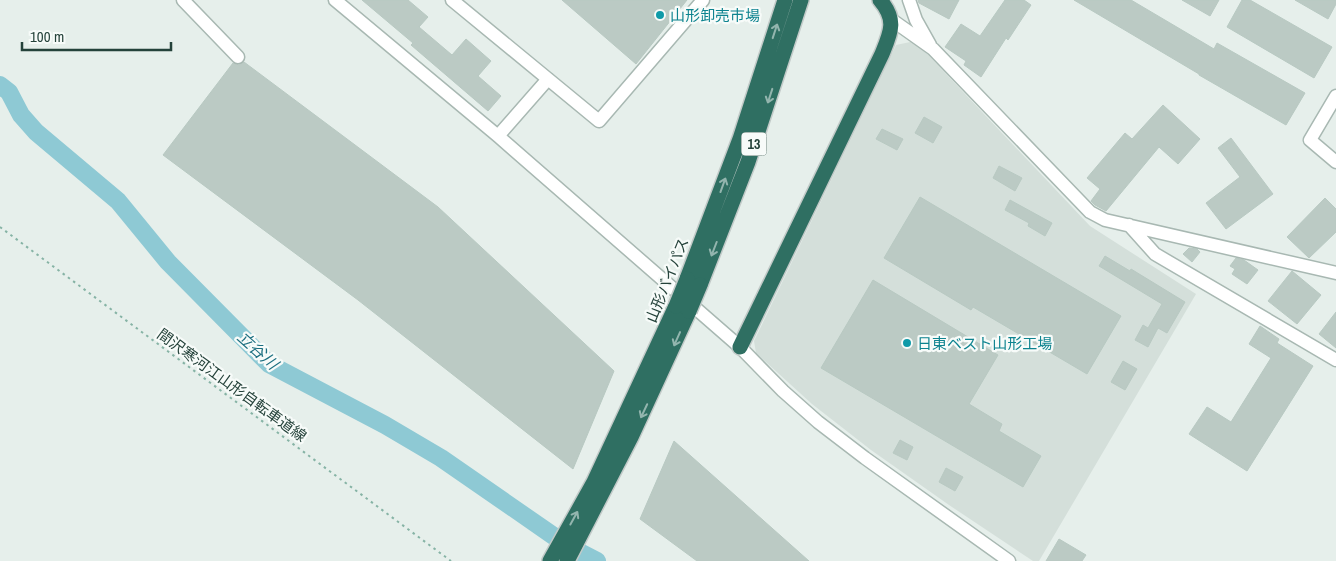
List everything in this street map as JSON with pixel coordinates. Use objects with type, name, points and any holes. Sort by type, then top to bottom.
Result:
[{"type":"highway","name":"山形バイパス","points":[[550,561],[658,363],[683,309],[785,0]]},
{"type":"highway","name":"山形バイパス","points":[[693,282],[748,162],[802,0]]},
{"type":"highway","points":[[780,66],[788,55],[799,32],[808,0]]},
{"type":"highway","points":[[740,347],[882,54],[890,34],[892,20],[886,7],[880,0]]},
{"type":"highway","name":"山形バイパス","points":[[567,561],[631,437],[658,363]]},
{"type":"street","points":[[184,0],[238,57]]},
{"type":"street","points":[[335,0],[498,136],[740,347],[783,391],[818,422],[1009,561]]},
{"type":"street","points":[[452,0],[600,122],[703,0]]},
{"type":"street","points":[[909,0],[916,20],[933,49]]},
{"type":"street","points":[[892,20],[933,49],[1090,212],[1105,220],[1336,273]]},
{"type":"street","points":[[498,136],[548,79]]},
{"type":"street","points":[[1336,96],[1310,140],[1336,162]]},
{"type":"street","points":[[1130,225],[1155,254],[1336,360]]},
{"type":"path","name":"間沢寒河江山形自転車道線","points":[[0,227],[451,561]]},
{"type":"shaded area","points":[[915,41],[1090,226],[1196,294],[1039,561],[1033,561],[871,450],[812,404],[756,353],[754,341],[896,45]]},
{"type":"building","points":[[362,0],[408,0],[428,17],[419,27],[452,55],[466,39],[491,61],[478,76],[501,96],[488,111]]},
{"type":"building","points":[[562,0],[687,0],[636,64]]},
{"type":"building","points":[[918,0],[959,0],[949,19],[919,3]]},
{"type":"building","points":[[1005,0],[1024,0],[1031,5],[1008,40],[1006,38],[981,77],[964,65],[966,61],[945,47],[961,24],[980,36]]},
{"type":"building","points":[[1074,0],[1131,0],[1214,49],[1217,43],[1305,93],[1286,125]]},
{"type":"building","points":[[1182,0],[1219,0],[1210,16]]},
{"type":"building","points":[[1242,0],[1250,0],[1332,47],[1314,78],[1227,27]]},
{"type":"building","points":[[1295,0],[1336,0],[1336,4],[1328,19]]},
{"type":"building","points":[[244,62],[438,207],[614,371],[573,469],[358,300],[163,155],[233,63],[239,65]]},
{"type":"building","points":[[1163,105],[1200,139],[1178,164],[1159,147],[1106,211],[1095,205],[1091,201],[1100,189],[1087,178],[1125,133],[1132,139]]},
{"type":"building","points":[[924,117],[942,127],[933,143],[915,133]]},
{"type":"building","points":[[882,129],[903,139],[897,150],[876,139]]},
{"type":"building","points":[[1231,138],[1273,194],[1226,229],[1206,203],[1240,177],[1218,148]]},
{"type":"building","points":[[999,166],[1022,178],[1015,191],[993,178]]},
{"type":"building","points":[[920,197],[1121,316],[1087,374],[973,307],[971,310],[884,258]]},
{"type":"building","points":[[1325,198],[1336,209],[1336,232],[1309,258],[1287,237]]},
{"type":"building","points":[[1010,200],[1052,223],[1045,236],[1028,226],[1029,223],[1005,210]]},
{"type":"building","points":[[1189,248],[1197,249],[1200,252],[1192,262],[1183,254]]},
{"type":"building","points":[[1105,256],[1130,271],[1131,269],[1185,302],[1167,333],[1158,328],[1148,347],[1135,340],[1143,325],[1148,328],[1162,304],[1099,266]]},
{"type":"building","points":[[1236,258],[1244,260],[1258,270],[1247,284],[1232,274],[1235,269],[1230,266]]},
{"type":"building","points":[[1292,271],[1321,295],[1297,324],[1268,301]]},
{"type":"building","points":[[873,280],[998,355],[969,404],[1002,424],[999,431],[1041,456],[1023,487],[821,368]]},
{"type":"building","points":[[1336,312],[1336,348],[1319,334]]},
{"type":"building","points":[[1260,326],[1279,339],[1277,343],[1313,366],[1247,471],[1189,434],[1207,407],[1231,422],[1271,358],[1249,344]]},
{"type":"building","points":[[1123,361],[1137,369],[1125,390],[1111,382]]},
{"type":"building","points":[[900,440],[913,447],[907,460],[893,453]]},
{"type":"building","points":[[674,441],[809,561],[697,561],[640,519]]},
{"type":"building","points":[[946,468],[963,477],[955,491],[939,482]]},
{"type":"building","points":[[1059,539],[1086,555],[1082,561],[1046,561]]},
{"type":"waterway","name":"立谷川","points":[[0,85],[9,92],[21,115],[36,132],[118,201],[168,262],[269,364],[385,425],[441,458],[568,546],[597,561]]},
{"type":"place","name":"山形卸売市場","points":[[660,15]]},
{"type":"place","name":"日東ベスト山形工場","points":[[907,343]]}]
